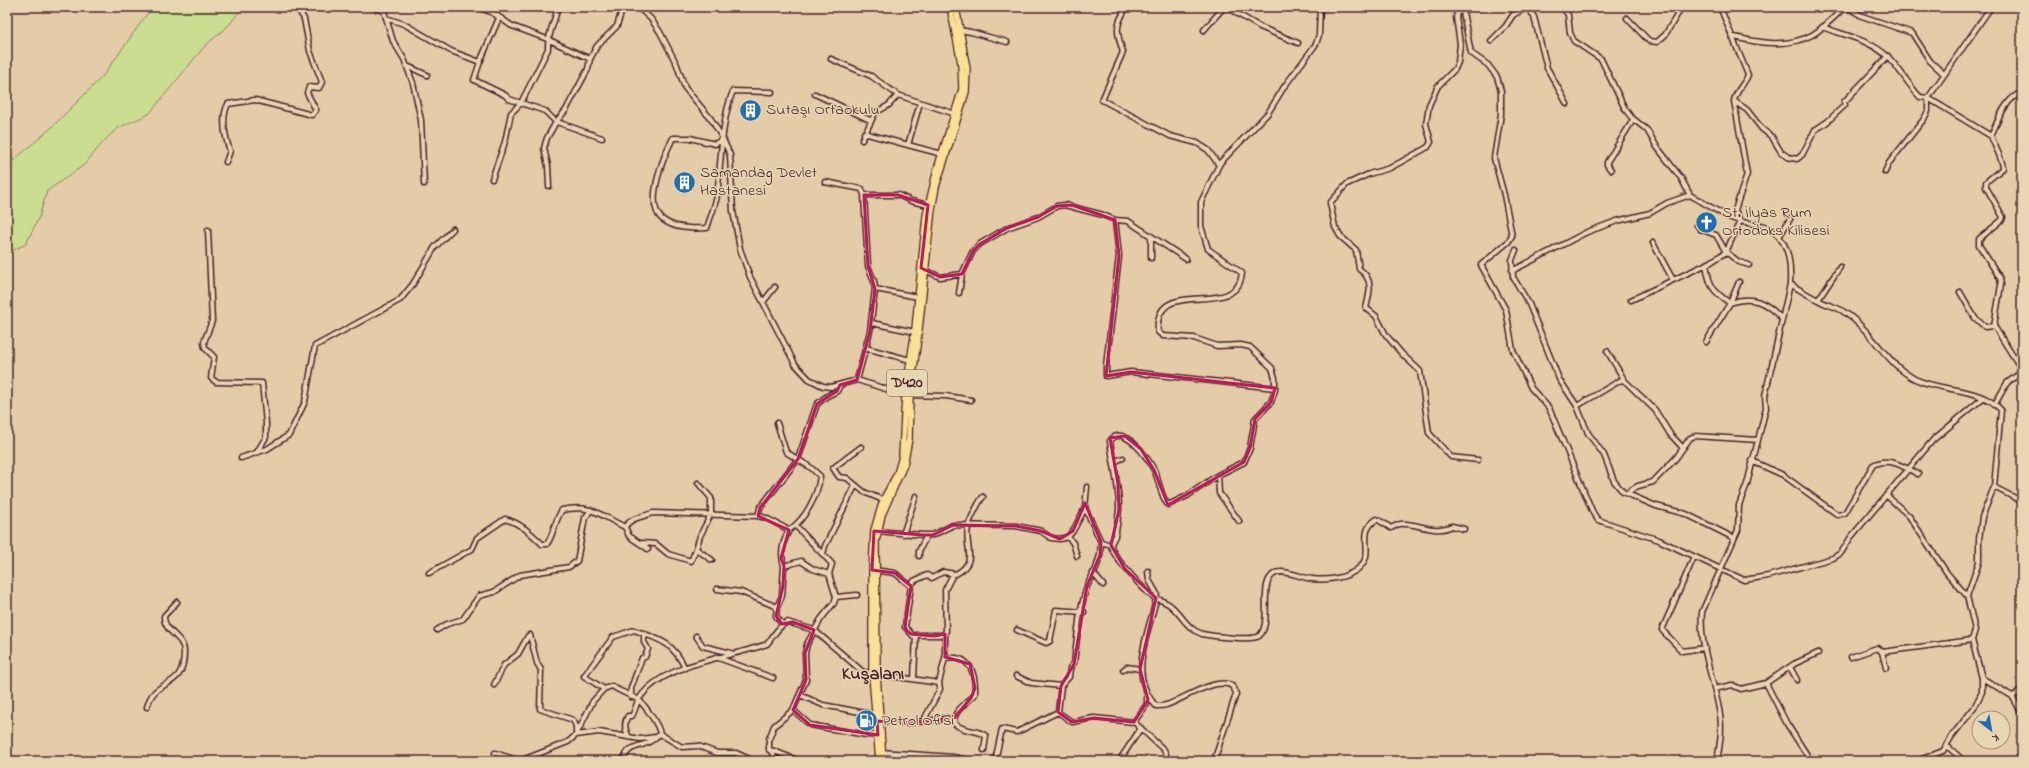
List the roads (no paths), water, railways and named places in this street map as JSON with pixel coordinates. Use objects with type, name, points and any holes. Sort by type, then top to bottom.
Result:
[{"type":"highway","name":"D420","points":[[878,761],[881,752],[875,675],[876,531],[883,500],[897,474],[902,456],[910,360],[915,332],[928,205],[962,89],[963,78],[950,7]]},
{"type":"highway","name":"D420","points":[[876,531],[904,465],[909,439],[908,395],[918,339],[925,270],[936,188],[966,92],[966,68],[956,7]]},
{"type":"highway","name":"D420","points":[[878,719],[878,735],[883,761]]},
{"type":"street","points":[[226,162],[230,151],[225,136],[228,104],[255,100],[312,115],[316,110],[307,93],[308,87],[319,88],[322,82],[310,51],[304,19],[297,7]]},
{"type":"street","points":[[370,7],[385,9],[386,18],[393,41],[407,66],[413,83],[421,120],[424,184]]},
{"type":"street","points":[[478,7],[493,13],[512,26],[547,39],[590,59]]},
{"type":"street","points":[[492,179],[505,142],[511,113],[521,103],[548,49],[547,39],[552,30],[558,7]]},
{"type":"street","points":[[549,186],[548,166],[544,148],[547,138],[566,110],[588,69],[590,59],[598,46],[616,26],[623,7]]},
{"type":"street","points":[[638,7],[651,19],[660,32],[677,65],[685,88],[710,119],[723,139],[730,155],[733,211],[740,249],[750,277],[764,301],[795,364],[801,372],[814,382],[823,386],[840,385],[857,380],[908,395],[946,396],[971,400]]},
{"type":"street","points":[[1128,7],[1117,27],[1118,37],[1123,52],[1102,100],[1170,136],[1197,143],[1208,150],[1219,165]]},
{"type":"street","points":[[1204,30],[1225,7],[1260,27],[1298,43]]},
{"type":"street","points":[[1320,7],[1319,35],[1316,44],[1284,87],[1268,113],[1226,155],[1219,165],[1201,202],[1203,237],[1208,249],[1242,273],[1242,279],[1228,294],[1219,298],[1189,298],[1178,300],[1169,304],[1164,309],[1157,323],[1158,332],[1163,336],[1194,338],[1217,346],[1241,344],[1250,347],[1272,368],[1275,388],[1271,402],[1255,419],[1250,448],[1244,462],[1218,475],[1205,485],[1168,505],[1163,499],[1154,470],[1141,449],[1125,436],[1118,435],[1110,441],[1118,484],[1119,510],[1111,545],[1125,569],[1156,598],[1171,605],[1185,623],[1202,634],[1229,638],[1257,637],[1261,633],[1264,620],[1266,609],[1266,587],[1269,578],[1274,573],[1280,572],[1312,579],[1331,579],[1347,574],[1360,567],[1366,560],[1366,530],[1370,523],[1376,518],[1391,528],[1400,524],[1431,528],[1447,528],[1452,526],[1464,529]]},
{"type":"street","points":[[1491,41],[1513,15],[1528,7],[1534,17],[1547,68],[1567,104]]},
{"type":"street","points":[[1563,7],[1568,15],[1570,33],[1574,41],[1601,59],[1625,108],[1634,120],[1647,130],[1657,147],[1681,178],[1690,195],[1728,217],[1749,225],[1766,227],[1778,237],[1788,251],[1791,266],[1790,284],[1765,396],[1766,408],[1747,484],[1739,505],[1738,530],[1702,612],[1701,624],[1704,648],[1719,709],[1721,728],[1717,761]]},
{"type":"street","points":[[1628,18],[1649,41],[1658,42],[1665,35],[1682,7]]},
{"type":"street","points":[[1631,300],[1706,264],[1726,252],[1740,221],[1735,210],[1747,174],[1734,101],[1736,92],[1744,84],[1748,75],[1734,37],[1720,7]]},
{"type":"street","points":[[1734,37],[1776,44],[1791,42],[1807,37],[1822,27],[1846,7],[1862,16],[1912,33],[1930,61],[1944,74]]},
{"type":"street","points":[[1885,172],[1888,163],[1924,119],[1928,111],[1928,98],[1991,7]]},
{"type":"street","points":[[1462,8],[1457,13],[1456,18],[1460,44],[1458,62],[1455,69],[1438,86],[1426,114],[1426,124],[1431,142],[1428,147],[1390,168],[1369,174],[1347,184],[1330,203],[1335,227],[1340,236],[1356,250],[1359,269],[1366,274],[1370,281],[1366,308],[1376,316],[1386,335],[1420,371],[1429,433],[1451,457],[1478,460]]},
{"type":"street","points":[[1462,8],[1471,53],[1488,65],[1497,77],[1501,91],[1501,114],[1494,158],[1504,195],[1512,236],[1508,242],[1481,265],[1506,310],[1514,350],[1531,388],[1548,408],[1593,514],[1598,520],[1659,540],[1744,580],[1768,576],[1833,558],[1840,553],[1851,537],[1933,440],[1983,398]]},
{"type":"street","points":[[386,18],[404,24],[451,51],[480,62]]},
{"type":"street","points":[[499,18],[474,80],[521,103],[545,111],[557,122],[602,138]]},
{"type":"street","points":[[1822,27],[1867,43],[1888,56],[1920,97],[1928,98],[1991,136],[1996,151],[2003,164],[2003,168],[1986,182],[1986,186],[2003,217],[2002,220],[1979,239],[1979,245],[2000,278],[2001,285],[1994,326],[2020,367],[2020,373],[2007,383],[1995,404]]},
{"type":"street","points":[[959,30],[1007,42]]},
{"type":"street","points":[[1734,101],[1747,110],[1762,130],[1772,137],[1781,152],[1788,157],[1797,159],[1802,155],[1814,130],[1827,122],[1845,105],[1844,102],[1888,56]]},
{"type":"street","points":[[830,59],[871,76],[898,95],[955,114]]},
{"type":"street","points":[[407,66],[427,75]]},
{"type":"street","points":[[723,139],[714,144],[690,138],[673,138],[665,152],[656,183],[655,208],[661,219],[675,226],[707,228],[716,197],[729,101],[733,91],[772,92]]},
{"type":"street","points":[[1991,136],[2006,107],[2014,97],[2022,93]]},
{"type":"street","points":[[815,94],[870,120]]},
{"type":"street","points":[[862,140],[874,113],[889,105],[898,95]]},
{"type":"street","points":[[908,145],[920,103]]},
{"type":"street","points":[[1611,170],[1607,165],[1607,162],[1634,120]]},
{"type":"street","points":[[864,133],[942,154]]},
{"type":"street","points":[[825,182],[862,190],[864,195],[868,266],[874,281],[875,289],[872,323],[857,380]]},
{"type":"street","points":[[864,195],[898,195],[911,201],[928,205]]},
{"type":"street","points":[[1512,270],[1587,232],[1617,221],[1650,213],[1667,203],[1690,195]]},
{"type":"street","points":[[959,292],[962,274],[973,251],[980,244],[1007,228],[1038,217],[1057,206],[1072,205],[1115,220],[1128,221],[1150,237],[1186,259]]},
{"type":"street","points":[[1778,237],[1790,219]]},
{"type":"street","points":[[1115,220],[1119,256],[1106,376],[1131,372],[1275,388]]},
{"type":"street","points":[[1697,225],[1700,229],[1716,235],[1726,252],[1739,262],[1749,265]]},
{"type":"street","points":[[242,458],[267,449],[289,435],[305,402],[315,346],[400,300],[413,284],[435,247],[453,229]]},
{"type":"street","points":[[208,230],[212,322],[204,342],[205,348],[214,357],[210,373],[211,378],[216,382],[262,383],[266,437],[256,452]]},
{"type":"street","points":[[1150,237],[1151,258]]},
{"type":"street","points":[[1653,243],[1673,280]]},
{"type":"street","points":[[1516,250],[1512,260],[1513,277],[1529,304],[1559,379],[1577,406],[1588,432],[1604,455],[1614,481],[1623,492],[1656,506],[1686,514],[1734,538]]},
{"type":"street","points":[[1706,264],[1708,280],[1716,294],[1730,303],[1740,300],[1763,302],[1772,307],[1782,319]]},
{"type":"street","points":[[1818,300],[1840,267]]},
{"type":"street","points":[[925,270],[940,277],[962,274]]},
{"type":"street","points":[[1706,342],[1730,303],[1739,282]]},
{"type":"street","points":[[1790,284],[1818,300],[1844,312],[1862,327],[1898,367],[1916,379],[1970,393],[1995,404],[2000,410],[1994,487],[1982,516],[1978,539],[1979,562],[1967,596]]},
{"type":"street","points":[[764,301],[775,287]]},
{"type":"street","points":[[875,289],[918,297]]},
{"type":"street","points":[[1960,292],[1976,318],[1985,327],[1994,326]]},
{"type":"street","points":[[872,323],[915,332]]},
{"type":"street","points":[[866,348],[910,360]]},
{"type":"street","points":[[1607,351],[1625,381],[1655,410],[1670,434],[1683,448]]},
{"type":"street","points":[[1577,406],[1621,380],[1625,381]]},
{"type":"street","points":[[758,516],[765,501],[798,459],[817,404],[827,396],[837,391],[840,385]]},
{"type":"street","points":[[942,392],[946,396]]},
{"type":"street","points":[[777,423],[786,452],[810,467],[820,476],[819,484],[809,507],[796,526],[789,530],[785,539],[781,558],[784,566],[782,596],[777,607],[776,616],[782,624]]},
{"type":"street","points":[[1628,494],[1631,490],[1638,486],[1653,482],[1690,438],[1695,436],[1758,440]]},
{"type":"street","points":[[861,447],[833,468],[839,477],[847,478],[864,492],[883,500]]},
{"type":"street","points":[[1115,463],[1123,458]]},
{"type":"street","points":[[1752,461],[1783,475],[1838,515],[1845,513],[1873,465],[1880,461],[1886,460],[1918,474]]},
{"type":"street","points":[[1218,475],[1218,493],[1239,521]]},
{"type":"street","points":[[642,543],[656,544],[668,554],[691,561],[700,536],[711,514],[711,498],[698,483]]},
{"type":"street","points":[[823,554],[825,546],[855,486]]},
{"type":"street","points":[[876,531],[933,535],[953,525],[1016,526],[1041,531],[1052,538],[1060,539],[1068,537],[1073,531],[1085,508],[1087,487]]},
{"type":"street","points":[[1994,487],[2019,500],[2022,504]]},
{"type":"street","points":[[1886,495],[1910,516],[1947,573],[1967,596],[1975,630],[1972,640],[1982,678],[1982,692],[1974,708],[1952,736],[1947,746],[1943,751],[1917,761]]},
{"type":"street","points":[[903,534],[916,496]]},
{"type":"street","points":[[914,678],[915,638],[905,627],[910,586],[927,575],[932,578],[943,572],[956,574],[968,566],[968,526],[983,496]]},
{"type":"street","points":[[429,573],[472,548],[477,538],[505,519],[513,521],[532,534],[542,544],[547,544],[552,536],[558,515],[562,510],[575,508],[591,510],[606,516],[624,527],[629,536],[642,543],[648,549]]},
{"type":"street","points":[[1058,712],[1061,686],[1069,677],[1070,668],[1074,664],[1086,586],[1100,555],[1101,542],[1085,508]]},
{"type":"street","points":[[437,630],[447,624],[463,619],[479,596],[494,592],[520,575],[569,567],[577,561],[585,518],[591,510]]},
{"type":"street","points":[[624,527],[640,517],[653,513],[711,514],[758,516],[766,518],[789,530]]},
{"type":"street","points":[[774,761],[773,753],[769,750],[769,739],[774,726],[793,710],[806,680],[806,644],[836,598],[829,574],[832,564],[796,526]]},
{"type":"street","points":[[919,556],[919,550],[927,535]]},
{"type":"street","points":[[1068,537],[1073,543],[1077,556]]},
{"type":"street","points":[[1101,542],[1111,545]]},
{"type":"street","points":[[696,549],[712,560]]},
{"type":"street","points":[[1694,557],[1662,630],[1682,651],[1704,648]]},
{"type":"street","points":[[784,566],[799,564],[802,561],[813,569],[829,574]]},
{"type":"street","points":[[875,570],[895,573],[910,586]]},
{"type":"street","points":[[1148,571],[1148,580],[1157,594],[1140,669],[1148,696],[1156,706],[1165,706],[1202,688],[1215,684],[1232,685],[1236,694],[1214,761]]},
{"type":"street","points":[[1093,573],[1103,585]]},
{"type":"street","points":[[947,657],[945,654],[945,590],[953,574]]},
{"type":"street","points":[[717,589],[741,592],[777,607]]},
{"type":"street","points":[[836,598],[857,595]]},
{"type":"street","points":[[147,707],[149,698],[156,690],[175,680],[183,665],[184,650],[181,640],[167,627],[164,621],[164,616],[177,602]]},
{"type":"street","points":[[1017,630],[1046,643],[1050,642],[1056,610],[1082,612]]},
{"type":"street","points":[[629,737],[626,731],[625,720],[635,712],[638,700],[654,683],[685,668],[716,657],[767,644],[782,624],[793,622],[814,630],[863,672],[875,675],[914,678],[939,683]]},
{"type":"street","points":[[604,689],[584,676],[589,667],[613,637],[634,630],[669,644],[681,658],[685,668]]},
{"type":"street","points":[[631,697],[631,688],[642,658],[645,657],[648,649],[644,642],[644,633]]},
{"type":"street","points":[[915,638],[916,635],[934,636],[945,634]]},
{"type":"street","points":[[494,685],[497,676],[504,665],[518,654],[528,636],[530,636],[537,663],[541,670],[540,709],[573,720],[576,726],[576,735]]},
{"type":"street","points":[[696,636],[704,646],[732,653]]},
{"type":"street","points":[[1882,652],[1972,640]]},
{"type":"street","points":[[1851,657],[1877,648],[1882,652],[1886,668]]},
{"type":"street","points":[[1714,689],[1732,685],[1741,689],[1766,683],[1790,667],[1818,653]]},
{"type":"street","points":[[716,657],[773,678]]},
{"type":"street","points":[[924,720],[940,689],[939,683],[941,669],[945,658],[947,657]]},
{"type":"street","points":[[947,657],[965,661],[970,664],[972,669],[975,694],[958,710],[954,718],[954,723],[958,728],[982,732],[986,736],[984,750]]},
{"type":"street","points":[[1124,670],[1127,667],[1140,669]]},
{"type":"street","points":[[1790,667],[1797,680]]},
{"type":"street","points":[[1016,676],[1031,683],[1061,686]]},
{"type":"street","points":[[1982,678],[2012,696],[2022,713]]},
{"type":"street","points":[[1766,683],[1787,724],[1807,756]]},
{"type":"street","points":[[495,753],[520,761],[568,742],[576,735],[593,701],[604,689],[612,686],[638,700],[657,726],[658,736]]},
{"type":"street","points":[[2012,696],[2017,694],[2022,689]]},
{"type":"street","points":[[800,695],[823,705],[878,719],[907,723],[954,718]]},
{"type":"street","points":[[1134,722],[1147,704],[1148,696]]},
{"type":"street","points":[[793,710],[810,725],[866,735],[878,735]]},
{"type":"street","points":[[1058,712],[1072,722],[1094,718],[1134,722],[1164,750],[1166,754],[1165,761]]},
{"type":"street","points":[[995,761],[1002,729],[1017,732],[1058,712]]},
{"type":"street","points":[[1119,761],[1141,728]]},
{"type":"street","points":[[576,735],[599,732],[640,739],[658,736],[682,747],[698,746],[717,753],[736,753],[754,761]]},
{"type":"street","points":[[623,761],[627,752],[632,747],[646,745],[658,736]]},
{"type":"street","points":[[1947,746],[1964,761]]},
{"type":"street","points":[[769,750],[800,761]]},
{"type":"street","points":[[881,752],[971,761]]},
{"type":"place","name":"Sutaşı Ortaokulu","points":[[750,110]]},
{"type":"place","name":"Samandag Devlet Hastanesi","points":[[684,182]]},
{"type":"place","name":"St. İlyas Rum Ortodoks Kilisesi","points":[[1706,222]]},
{"type":"place","name":"Petrol Ofisi","points":[[867,721]]},
{"type":"district","name":"Kuşalanı","points":[[873,675]]}]
